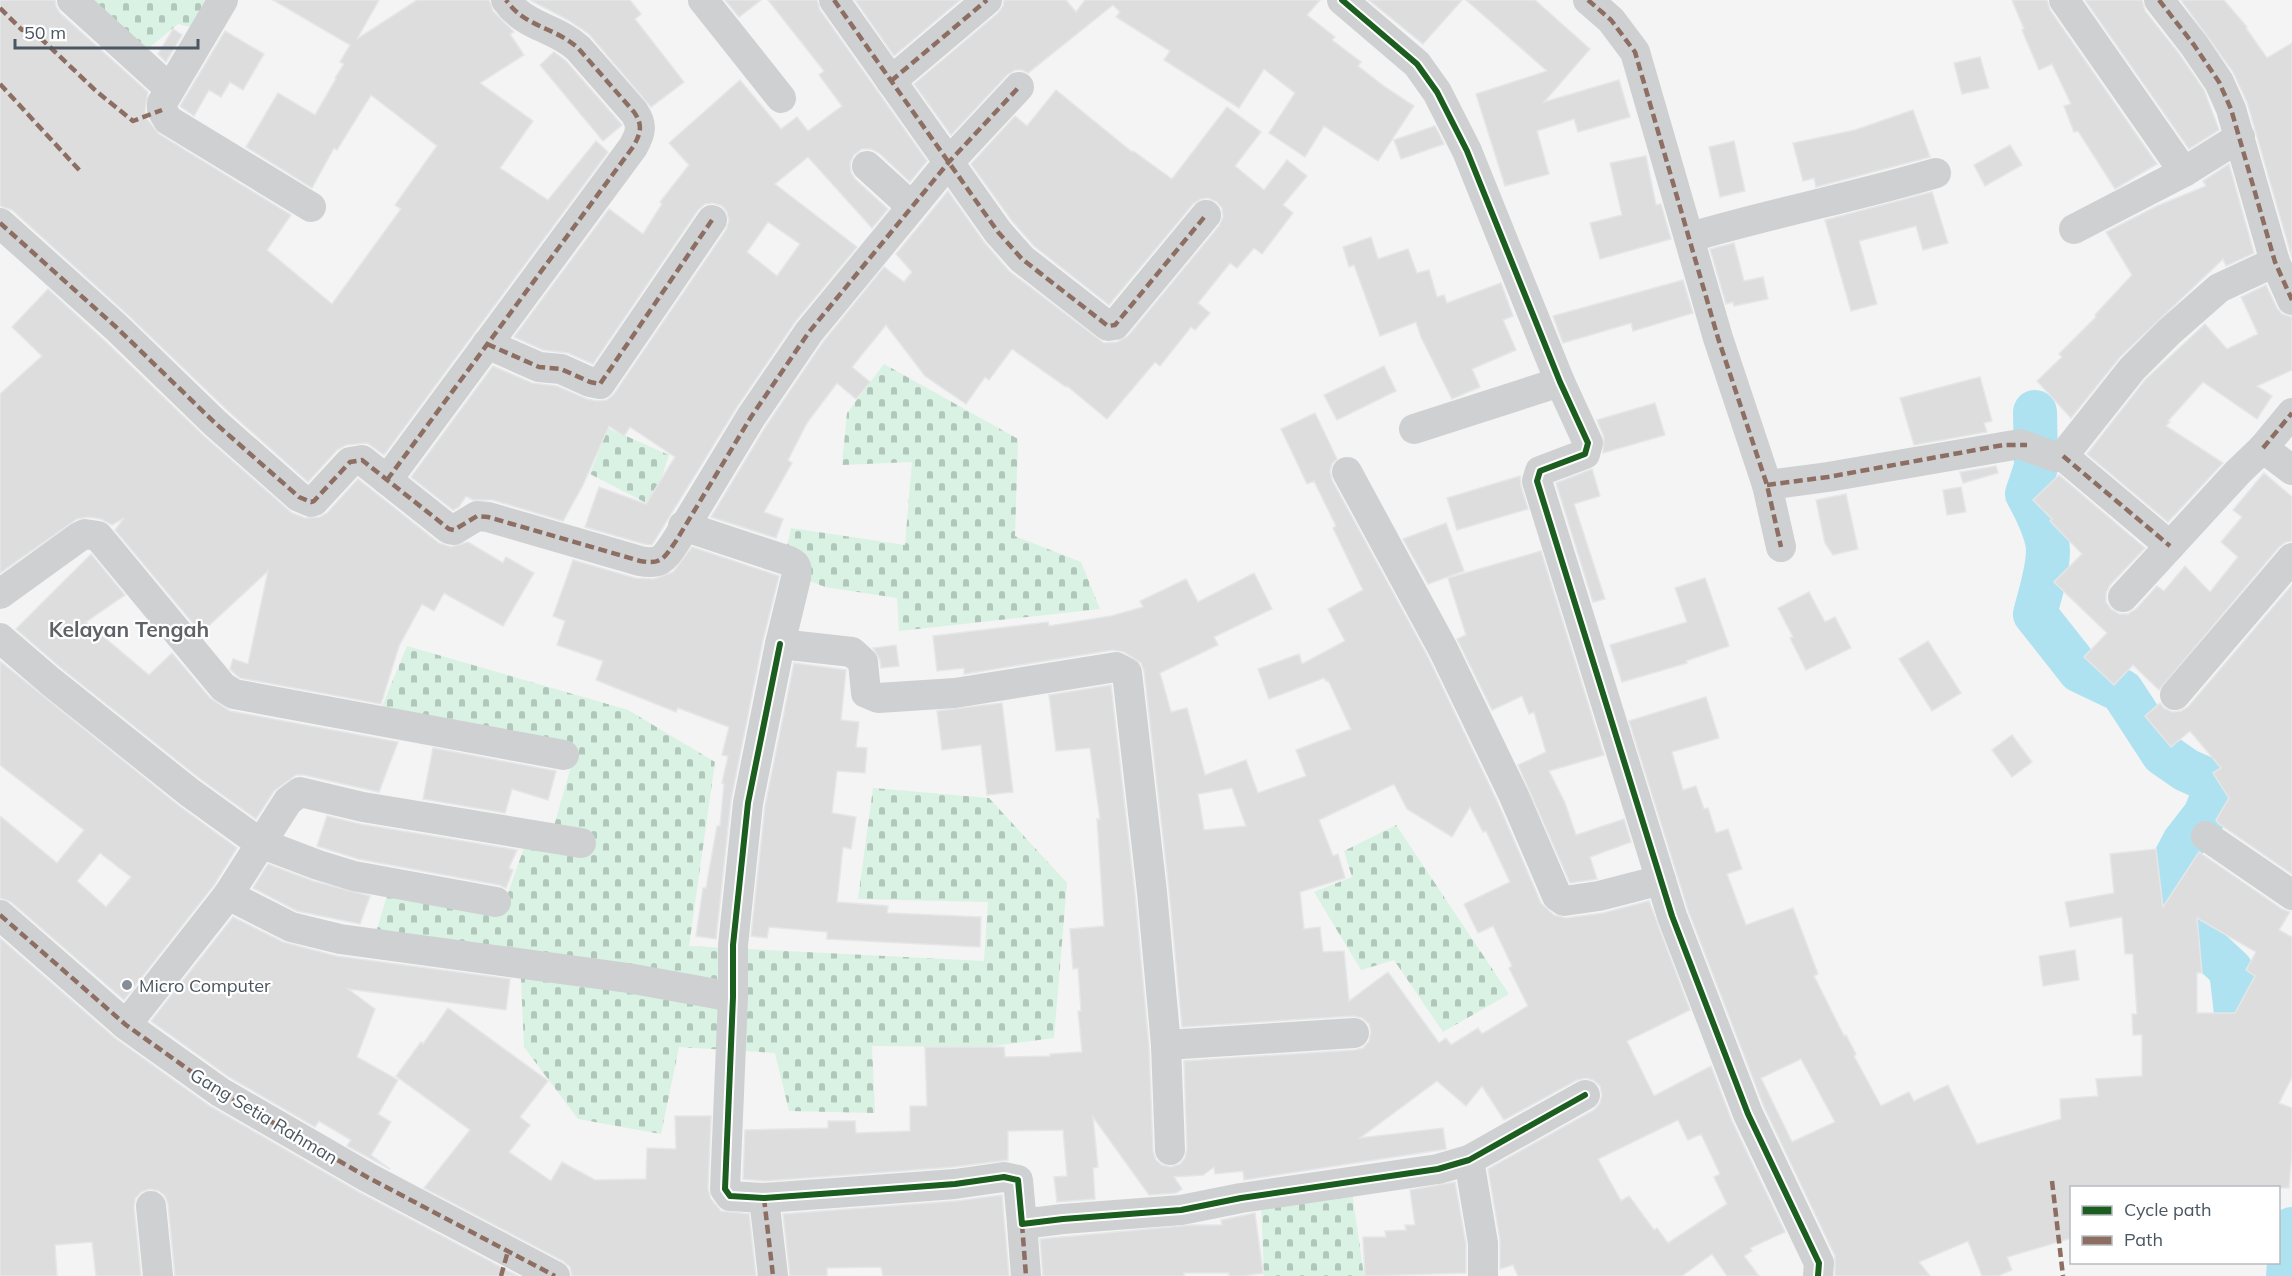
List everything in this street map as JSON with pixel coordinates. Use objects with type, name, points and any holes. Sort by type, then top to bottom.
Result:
[{"type":"street","points":[[72,0],[170,89]]},
{"type":"street","points":[[223,0],[162,103],[162,110],[168,120],[311,207]]},
{"type":"street","points":[[703,0],[782,98]]},
{"type":"street","points":[[834,0],[948,163],[1014,251],[1108,326],[1116,325],[1206,215]]},
{"type":"street","points":[[891,81],[987,0]]},
{"type":"street","points":[[1342,0],[1417,64],[1437,92],[1467,151],[1560,382],[1588,443],[1588,448],[1580,457],[1540,471],[1537,481],[1672,915],[1740,1094],[1819,1263],[1818,1276]]},
{"type":"street","points":[[1588,0],[1611,20],[1635,52],[1645,80],[1718,338],[1767,485],[1781,547]]},
{"type":"street","points":[[2064,0],[2184,172]]},
{"type":"street","points":[[2159,0],[2219,82],[2231,109],[2275,262],[2292,300]]},
{"type":"street","points":[[387,480],[637,139],[640,121],[578,48],[568,39],[528,21],[511,7]]},
{"type":"street","points":[[0,223],[116,327],[215,423],[299,497],[314,501],[350,462],[356,459],[366,462],[449,529],[454,530],[477,516],[488,517],[647,563],[655,563],[664,558],[751,417],[809,332],[911,206],[1019,87]]},
{"type":"street","points":[[2074,229],[2184,172],[2240,137]]},
{"type":"street","points":[[867,166],[911,206]]},
{"type":"street","points":[[1690,237],[1747,220],[1891,187],[1936,173]]},
{"type":"street","points":[[487,344],[539,367],[561,369],[600,384],[712,220]]},
{"type":"street","points":[[2059,457],[2132,369],[2169,332],[2219,288],[2275,262]]},
{"type":"street","points":[[1414,429],[1560,382]]},
{"type":"street","points":[[2123,597],[2263,448],[2292,413]]},
{"type":"street","points":[[1767,485],[1828,477],[2003,446],[2026,445],[2059,457],[2170,546]]},
{"type":"street","points":[[2263,448],[2292,470]]},
{"type":"street","points":[[1347,471],[1443,649],[1514,796],[1557,896],[1564,902],[1599,896],[1661,880]]},
{"type":"street","points":[[683,526],[796,565],[796,578],[780,644],[748,803],[733,945],[725,1189],[730,1196],[764,1198],[955,1184],[1012,1177],[1018,1180],[1026,1276]]},
{"type":"street","points":[[0,594],[79,537],[85,534],[98,536],[223,687],[234,694],[564,755]]},
{"type":"street","points":[[2175,695],[2292,558]]},
{"type":"street","points":[[0,638],[189,792],[260,843],[354,876],[496,902]]},
{"type":"street","points":[[780,644],[852,652],[863,662],[866,693],[878,698],[956,693],[1116,667],[1127,673],[1152,892],[1166,1045],[1170,1150]]},
{"type":"street","points":[[126,1025],[228,895],[288,801],[294,795],[304,791],[363,807],[581,843]]},
{"type":"street","points":[[2206,836],[2292,895]]},
{"type":"street","points":[[228,895],[291,927],[340,939],[627,978],[733,997]]},
{"type":"street","name":"Gang Setia Rahman","points":[[0,915],[126,1025],[220,1092],[367,1178],[505,1264],[555,1276]]},
{"type":"street","points":[[1166,1045],[1354,1033]]},
{"type":"street","points":[[1022,1224],[1181,1210],[1241,1198],[1438,1168],[1468,1160],[1585,1095]]},
{"type":"street","points":[[1468,1160],[1483,1243],[1483,1276]]},
{"type":"street","points":[[764,1198],[773,1276]]},
{"type":"street","points":[[151,1206],[158,1276]]},
{"type":"green space","points":[[83,0],[210,0],[195,28],[178,24],[144,52]]},
{"type":"green space","points":[[884,364],[1018,439],[1015,536],[1081,562],[1100,609],[899,631],[897,598],[825,587],[807,580],[785,555],[791,528],[905,545],[912,462],[842,465],[847,413]]},
{"type":"green space","points":[[608,428],[669,455],[652,506],[590,474]]},
{"type":"green space","points":[[407,646],[628,710],[715,762],[689,946],[984,961],[988,902],[858,899],[873,788],[989,798],[1067,883],[1054,1038],[984,1047],[872,1046],[875,1113],[789,1111],[775,1053],[679,1047],[661,1134],[578,1119],[524,1047],[520,957],[374,939],[388,892],[501,913],[526,842],[554,826],[574,756],[378,716]]},
{"type":"green space","points":[[1396,825],[1509,994],[1443,1032],[1394,960],[1361,970],[1314,892],[1352,877],[1344,851]]},
{"type":"green space","points":[[1352,1192],[1364,1276],[1264,1276],[1261,1202]]},
{"type":"building","points":[[0,0],[55,0],[60,13],[148,92],[145,111],[147,119],[159,134],[291,215],[267,250],[332,304],[401,209],[395,205],[437,146],[371,95],[337,150],[334,148],[312,188],[246,147],[278,93],[315,115],[344,64],[340,62],[350,45],[273,0],[379,0],[357,39],[417,0],[489,0],[493,11],[514,32],[510,34],[524,55],[480,83],[533,121],[500,168],[548,200],[596,141],[608,152],[384,455],[367,443],[346,445],[337,450],[308,482],[12,210],[0,206]]},
{"type":"building","points":[[530,0],[630,0],[641,14],[635,19],[684,82],[651,107],[589,34]]},
{"type":"building","points":[[725,0],[761,0],[739,17]]},
{"type":"building","points":[[768,0],[817,0],[820,10],[927,161],[910,182],[879,153],[871,149],[862,149],[854,155],[850,163],[855,179],[888,209],[872,228],[808,157],[775,184],[857,247],[795,322],[737,407],[652,545],[585,527],[599,487],[646,504],[675,457],[630,427],[624,436],[609,426],[583,485],[563,521],[493,500],[473,500],[466,496],[459,507],[453,510],[411,477],[493,366],[532,383],[557,386],[587,399],[607,400],[614,394],[726,230],[729,221],[727,212],[722,206],[713,203],[705,204],[698,210],[593,364],[568,353],[543,350],[514,337],[609,209],[643,234],[662,204],[660,202],[689,165],[669,143],[740,80],[781,129],[797,117],[808,131],[842,106],[819,75],[824,71]],"holes":[[[768,222],[800,244],[777,276],[747,252]]]},
{"type":"building","points":[[855,0],[960,0],[894,56]]},
{"type":"building","points":[[1004,0],[1066,0],[1076,12],[1085,0],[1320,0],[1307,15],[1335,37],[1332,40],[1361,62],[1358,66],[1414,106],[1378,161],[1324,126],[1305,157],[1269,133],[1295,93],[1264,69],[1239,108],[1164,60],[1170,51],[1116,17],[1120,12],[1113,5],[1028,73],[1015,70],[1007,75],[951,135],[914,84],[998,13]]},
{"type":"building","points":[[1369,0],[1462,0],[1423,44]]},
{"type":"building","points":[[1466,0],[1535,0],[1590,49],[1544,102],[1619,80],[1630,117],[1578,132],[1574,119],[1537,131],[1549,174],[1505,186],[1476,94],[1547,71]]},
{"type":"building","points":[[2012,0],[2047,0],[2050,10],[2157,164],[2115,189],[2078,131],[2074,132],[2064,106],[2071,104],[2052,64],[2039,70]]},
{"type":"building","points":[[2085,0],[2142,0],[2145,11],[2204,90],[2219,130],[2189,149]]},
{"type":"building","points":[[2181,0],[2224,0],[2247,27],[2267,58],[2292,43],[2292,258],[2247,102],[2233,72]]},
{"type":"building","points":[[173,29],[182,35],[166,62],[158,54]]},
{"type":"building","points":[[225,31],[264,54],[243,90],[230,82],[221,97],[209,90],[194,116],[180,106]]},
{"type":"building","points":[[554,52],[566,61],[622,125],[603,141],[540,65]]},
{"type":"building","points":[[1980,57],[1989,88],[1962,94],[1954,63]]},
{"type":"building","points":[[1056,90],[1132,152],[1172,179],[1227,107],[1261,132],[1235,166],[1264,190],[1287,160],[1307,176],[1283,205],[1293,213],[1262,254],[1254,248],[1237,268],[1230,263],[1198,303],[1210,313],[1195,330],[1191,327],[1160,366],[1155,362],[1107,419],[1067,386],[1012,349],[989,380],[985,377],[966,404],[925,376],[886,325],[852,367],[870,382],[856,399],[837,383],[807,423],[788,460],[792,463],[764,512],[783,519],[776,538],[711,517],[766,426],[823,342],[884,267],[904,282],[912,272],[896,254],[948,191],[984,242],[1009,271],[1104,343],[1117,342],[1128,336],[1219,226],[1223,217],[1222,208],[1217,202],[1208,198],[1193,204],[1109,305],[1034,246],[1012,221],[971,164],[1015,116],[1027,126]]},
{"type":"building","points":[[1913,110],[1930,157],[1816,187],[1814,178],[1803,181],[1793,143],[1855,130]]},
{"type":"building","points":[[1435,126],[1444,144],[1401,159],[1394,140]]},
{"type":"building","points":[[1734,141],[1745,191],[1720,197],[1709,147]]},
{"type":"building","points":[[2010,145],[2022,165],[1985,186],[1974,165]]},
{"type":"building","points":[[1646,156],[1656,205],[1661,204],[1671,239],[1600,259],[1590,223],[1622,215],[1610,163]]},
{"type":"building","points":[[2229,164],[2254,253],[2226,266],[2223,259],[2120,357],[2071,418],[2037,381],[2062,357],[2059,354],[2096,317],[2095,315],[2132,275],[2106,232],[2157,206],[2206,186],[2203,181]]},
{"type":"building","points":[[1932,192],[1948,243],[1923,250],[1916,226],[1859,241],[1877,304],[1851,311],[1825,220]]},
{"type":"building","points":[[1371,237],[1378,259],[1408,249],[1417,273],[1429,270],[1437,297],[1444,295],[1447,303],[1501,283],[1513,316],[1503,320],[1516,350],[1472,369],[1480,387],[1452,399],[1421,337],[1416,322],[1380,336],[1354,265],[1349,267],[1343,247]]},
{"type":"building","points":[[1734,243],[1744,281],[1763,277],[1768,299],[1734,306],[1733,302],[1726,304],[1710,249]]},
{"type":"building","points":[[1683,280],[1693,313],[1633,331],[1631,323],[1563,343],[1553,316]]},
{"type":"building","points":[[2266,285],[2277,308],[2282,314],[2292,317],[2292,370],[2257,386],[2272,396],[2257,419],[2203,382],[2168,421],[2170,422],[2166,426],[2223,463],[2168,522],[2087,454],[2145,380],[2205,324],[2227,349],[2258,334],[2241,297]]},
{"type":"building","points":[[48,289],[204,436],[292,513],[305,518],[320,517],[327,513],[358,479],[439,543],[451,547],[468,542],[503,563],[506,557],[534,573],[503,626],[444,593],[434,611],[422,604],[399,646],[381,704],[240,678],[230,669],[233,659],[248,664],[268,571],[201,633],[115,530],[124,518],[112,525],[101,519],[88,517],[77,519],[0,573],[0,394],[42,356],[12,327]]},
{"type":"building","points":[[1384,366],[1396,391],[1337,420],[1324,395]]},
{"type":"building","points":[[1980,377],[1992,421],[1984,423],[1987,432],[1914,445],[1900,398]]},
{"type":"building","points":[[1655,403],[1665,435],[1603,453],[1604,437],[1597,420]]},
{"type":"building","points":[[1315,413],[1337,459],[1330,471],[1332,480],[1428,657],[1498,803],[1541,903],[1554,915],[1566,918],[1603,913],[1649,901],[1690,1010],[1627,1041],[1654,1096],[1711,1066],[1732,1121],[1785,1232],[1750,1248],[1752,1251],[1744,1256],[1759,1276],[1727,1276],[1712,1254],[1682,1276],[1518,1276],[1513,1265],[1500,1269],[1500,1240],[1488,1169],[1594,1110],[1600,1103],[1602,1095],[1600,1086],[1586,1078],[1577,1080],[1504,1120],[1482,1086],[1466,1106],[1437,1081],[1360,1138],[1443,1128],[1446,1149],[1244,1180],[1243,1171],[1215,1174],[1214,1167],[1203,1175],[1174,1177],[1182,1189],[1176,1193],[1149,1195],[1093,1117],[1098,1167],[1093,1168],[1095,1199],[1057,1202],[1054,1177],[1067,1176],[1063,1130],[1008,1131],[1008,1160],[953,1167],[764,1181],[743,1179],[745,1130],[828,1128],[828,1121],[855,1121],[856,1133],[910,1131],[910,1106],[927,1106],[925,1047],[1004,1047],[1005,1057],[1050,1056],[1050,1054],[1082,1052],[1078,1011],[1081,1011],[1078,968],[1073,969],[1070,929],[1104,926],[1097,819],[1100,819],[1090,748],[1056,751],[1049,695],[1111,685],[1135,894],[1149,1046],[1153,1151],[1156,1160],[1162,1165],[1171,1167],[1180,1164],[1185,1158],[1187,1149],[1184,1061],[1355,1050],[1363,1048],[1369,1041],[1371,1032],[1369,1024],[1362,1018],[1353,1016],[1182,1027],[1169,890],[1144,671],[1141,663],[1124,652],[1113,650],[964,674],[964,668],[937,671],[933,636],[1048,622],[1049,626],[1111,616],[1143,607],[1140,601],[1186,579],[1198,602],[1254,573],[1272,609],[1214,637],[1218,645],[1160,673],[1171,712],[1187,708],[1205,775],[1246,760],[1258,793],[1306,776],[1296,750],[1351,729],[1328,680],[1324,678],[1269,699],[1258,669],[1299,654],[1302,664],[1345,641],[1328,609],[1363,590],[1333,528],[1336,526],[1314,481],[1307,484],[1281,429]],"holes":[[[1394,784],[1407,809],[1452,837],[1470,807],[1483,832],[1486,831],[1510,882],[1464,904],[1478,933],[1493,926],[1512,966],[1509,968],[1528,1006],[1482,1034],[1478,1028],[1451,1045],[1446,1038],[1439,1043],[1388,972],[1349,1001],[1344,951],[1323,952],[1320,927],[1304,929],[1300,892],[1345,878],[1338,854],[1333,856],[1319,820]],[[1232,788],[1246,826],[1204,830],[1198,794]],[[1678,1120],[1688,1140],[1701,1134],[1720,1174],[1714,1177],[1727,1204],[1668,1243],[1657,1228],[1654,1230],[1629,1196],[1621,1201],[1598,1159]]]},
{"type":"building","points":[[1996,466],[1998,473],[1963,483],[1960,472]]},
{"type":"building","points":[[1592,469],[1600,496],[1574,504],[1605,599],[1593,602],[1556,483]]},
{"type":"building","points":[[2264,473],[2292,497],[2292,541],[2279,547],[2159,690],[2133,665],[2114,685],[2084,657],[2107,633],[2054,582],[2082,554],[2033,500],[2059,475],[2145,548],[2110,585],[2106,593],[2106,602],[2111,609],[2119,614],[2128,614],[2136,609],[2157,586],[2164,591],[2185,566],[2210,592],[2238,557],[2221,542],[2242,517],[2233,510]]},
{"type":"building","points":[[1520,476],[1528,509],[1457,530],[1447,498]]},
{"type":"building","points":[[1961,487],[1966,512],[1947,515],[1943,490]]},
{"type":"building","points":[[1846,494],[1858,549],[1833,555],[1825,543],[1816,500]]},
{"type":"building","points":[[1446,523],[1464,571],[1428,584],[1403,539]]},
{"type":"building","points":[[692,547],[779,576],[763,640],[731,800],[716,939],[696,936],[703,888],[706,888],[717,826],[720,826],[724,784],[722,783],[728,756],[722,755],[729,727],[678,708],[676,712],[596,680],[603,661],[557,645],[565,621],[553,616],[573,560],[635,578],[654,579],[673,572]]},
{"type":"building","points":[[1541,551],[1604,755],[1549,771],[1565,803],[1576,835],[1624,819],[1631,842],[1590,857],[1597,879],[1570,883],[1518,765],[1546,752],[1534,712],[1529,714],[1522,696],[1492,710],[1457,639],[1466,635],[1448,578]]},
{"type":"building","points":[[91,554],[125,595],[86,622],[149,675],[172,653],[210,698],[230,711],[398,742],[379,792],[296,775],[274,791],[256,819],[199,778],[61,668],[16,629]]},
{"type":"building","points":[[1705,578],[1729,646],[1686,661],[1687,663],[1622,682],[1610,645],[1687,622],[1675,588]]},
{"type":"building","points":[[2292,585],[2292,874],[2218,823],[2216,820],[2229,798],[2213,773],[2221,768],[2190,731],[2171,747],[2145,716],[2160,703],[2172,712],[2188,707]]},
{"type":"building","points":[[1809,592],[1825,622],[1835,617],[1851,648],[1806,670],[1778,608]]},
{"type":"building","points":[[1928,641],[1961,693],[1932,711],[1899,659]]},
{"type":"building","points":[[896,645],[899,666],[881,668],[880,660],[873,648]]},
{"type":"building","points":[[0,661],[178,805],[237,848],[214,885],[124,1000],[11,902],[0,898],[0,816],[57,863],[84,830],[0,765]],"holes":[[[100,853],[131,877],[106,907],[77,881]]]},
{"type":"building","points":[[794,663],[846,670],[841,720],[859,722],[856,747],[867,748],[865,773],[837,771],[832,813],[856,817],[851,849],[843,847],[837,902],[888,906],[887,913],[981,917],[980,947],[827,939],[827,932],[769,927],[767,938],[751,936],[765,806]]},
{"type":"building","points":[[1706,697],[1719,738],[1672,752],[1683,790],[1696,786],[1704,809],[1708,808],[1716,833],[1728,829],[1742,869],[1727,874],[1746,925],[1793,908],[1818,974],[1814,976],[1881,1106],[1909,1092],[1914,1101],[1948,1085],[1977,1144],[2061,1119],[2060,1099],[2098,1096],[2096,1079],[2142,1076],[2142,1035],[2133,1035],[2132,1014],[2137,1014],[2133,954],[2125,954],[2122,917],[2070,927],[2065,902],[2114,893],[2110,854],[2156,849],[2163,907],[2199,852],[2282,909],[2290,912],[2279,930],[2292,937],[2292,1077],[2279,1103],[2292,1108],[2289,1188],[2280,1188],[2280,1186],[2070,1186],[2070,1239],[2007,1257],[2012,1270],[1998,1276],[1982,1276],[1968,1241],[1919,1262],[1930,1276],[1835,1276],[1835,1256],[1764,1107],[1688,910],[1629,721]],"holes":[[[2197,918],[2256,952],[2246,970],[2255,976],[2235,1013],[2197,1013],[2197,973],[2202,973]],[[1801,1059],[1835,1122],[1792,1142],[1761,1078]]]},
{"type":"building","points":[[1002,703],[1013,792],[987,795],[981,745],[942,750],[937,711]]},
{"type":"building","points":[[2012,735],[2032,762],[2012,777],[1992,750]]},
{"type":"building","points":[[433,748],[556,771],[548,800],[512,789],[505,813],[423,799]]},
{"type":"building","points":[[327,816],[360,824],[517,850],[509,868],[513,870],[506,888],[358,859],[317,846]]},
{"type":"building","points":[[268,864],[313,881],[370,896],[360,924],[297,911],[253,888]]},
{"type":"building","points":[[233,917],[283,942],[336,956],[510,979],[506,1010],[348,989],[375,1009],[357,1057],[398,1080],[378,1114],[391,1122],[371,1155],[390,1169],[347,1146],[351,1140],[319,1121],[315,1127],[229,1077],[151,1021]]},
{"type":"building","points":[[0,938],[115,1038],[210,1106],[359,1192],[518,1276],[175,1276],[168,1204],[165,1196],[159,1191],[150,1189],[141,1192],[135,1199],[134,1207],[141,1276],[96,1276],[92,1242],[55,1245],[57,1276],[0,1276]]},
{"type":"building","points":[[2075,950],[2079,980],[2043,986],[2039,956]]},
{"type":"building","points":[[448,1008],[548,1081],[520,1117],[530,1125],[509,1152],[551,1181],[562,1162],[595,1180],[646,1179],[647,1148],[676,1149],[675,1116],[711,1116],[708,1189],[711,1199],[721,1211],[749,1214],[756,1276],[572,1276],[570,1267],[563,1261],[424,1188],[470,1130],[396,1076],[421,1042],[423,1044]]},
{"type":"building","points":[[1455,1182],[1466,1244],[1466,1273],[1365,1276],[1363,1237],[1386,1237],[1385,1231],[1406,1230],[1405,1225],[1415,1225],[1410,1190]]},
{"type":"building","points":[[1002,1195],[1009,1276],[883,1276],[881,1267],[827,1268],[827,1276],[790,1276],[783,1214],[956,1201]]},
{"type":"building","points":[[1255,1213],[1263,1273],[1243,1276],[1229,1276],[1229,1273],[1184,1273],[1184,1276],[1043,1276],[1040,1239],[1192,1225],[1222,1225],[1221,1220]]},
{"type":"waterway","points":[[2035,412],[2036,467],[2027,494],[2037,513],[2048,550],[2045,574],[2035,614],[2080,671],[2122,691],[2163,754],[2186,770],[2213,782],[2213,795],[2205,815],[2184,842],[2151,905],[2155,927],[2170,937],[2200,941],[2231,970],[2236,1013],[2231,1072]]},
{"type":"waterway","points":[[2288,1276],[2292,1229]]},
{"type":"marked path","points":[[387,480],[633,147],[639,133],[640,125],[634,112],[578,48],[559,35],[531,22],[506,0]]},
{"type":"marked path","points":[[834,0],[998,232],[1022,259],[1108,326],[1115,325],[1206,215]]},
{"type":"marked path","points":[[891,81],[987,0]]},
{"type":"marked path","points":[[1588,0],[1611,20],[1635,52],[1718,338],[1767,485],[1781,547]]},
{"type":"marked path","points":[[2159,0],[2219,82],[2231,109],[2275,262],[2292,300]]},
{"type":"marked path","points":[[0,8],[22,30],[29,27],[96,91],[133,121],[162,110]]},
{"type":"marked path","points":[[0,84],[81,172]]},
{"type":"marked path","points":[[0,223],[116,327],[215,423],[299,497],[314,501],[350,462],[362,460],[449,529],[454,530],[477,516],[488,517],[640,561],[653,562],[662,559],[676,541],[751,417],[809,332],[948,163],[1019,87]]},
{"type":"marked path","points":[[487,344],[539,367],[561,369],[600,384],[712,220]]},
{"type":"marked path","points":[[2263,448],[2292,413]]},
{"type":"marked path","points":[[1767,485],[1828,477],[2003,445],[2027,445]]},
{"type":"marked path","points":[[2063,456],[2170,546]]},
{"type":"marked path","points":[[0,915],[126,1025],[220,1092],[367,1177],[555,1276]]},
{"type":"marked path","points":[[2052,1181],[2063,1276]]},
{"type":"marked path","points":[[764,1198],[773,1276]]},
{"type":"marked path","points":[[1022,1224],[1026,1276]]},
{"type":"marked path","points":[[501,1276],[508,1251]]},
{"type":"cycle path","points":[[1342,0],[1417,64],[1437,92],[1467,151],[1560,382],[1588,443],[1585,454],[1540,471],[1537,481],[1672,916],[1748,1114],[1819,1263],[1818,1276]]},
{"type":"cycle path","points":[[780,644],[748,803],[733,945],[725,1189],[730,1196],[764,1198],[955,1184],[1004,1177],[1018,1180],[1022,1224],[1181,1210],[1241,1198],[1438,1169],[1469,1160],[1585,1095]]},
{"type":"place","name":"Micro Computer","points":[[127,985]]},
{"type":"district","name":"Kelayan Tengah","points":[[129,629]]}]
